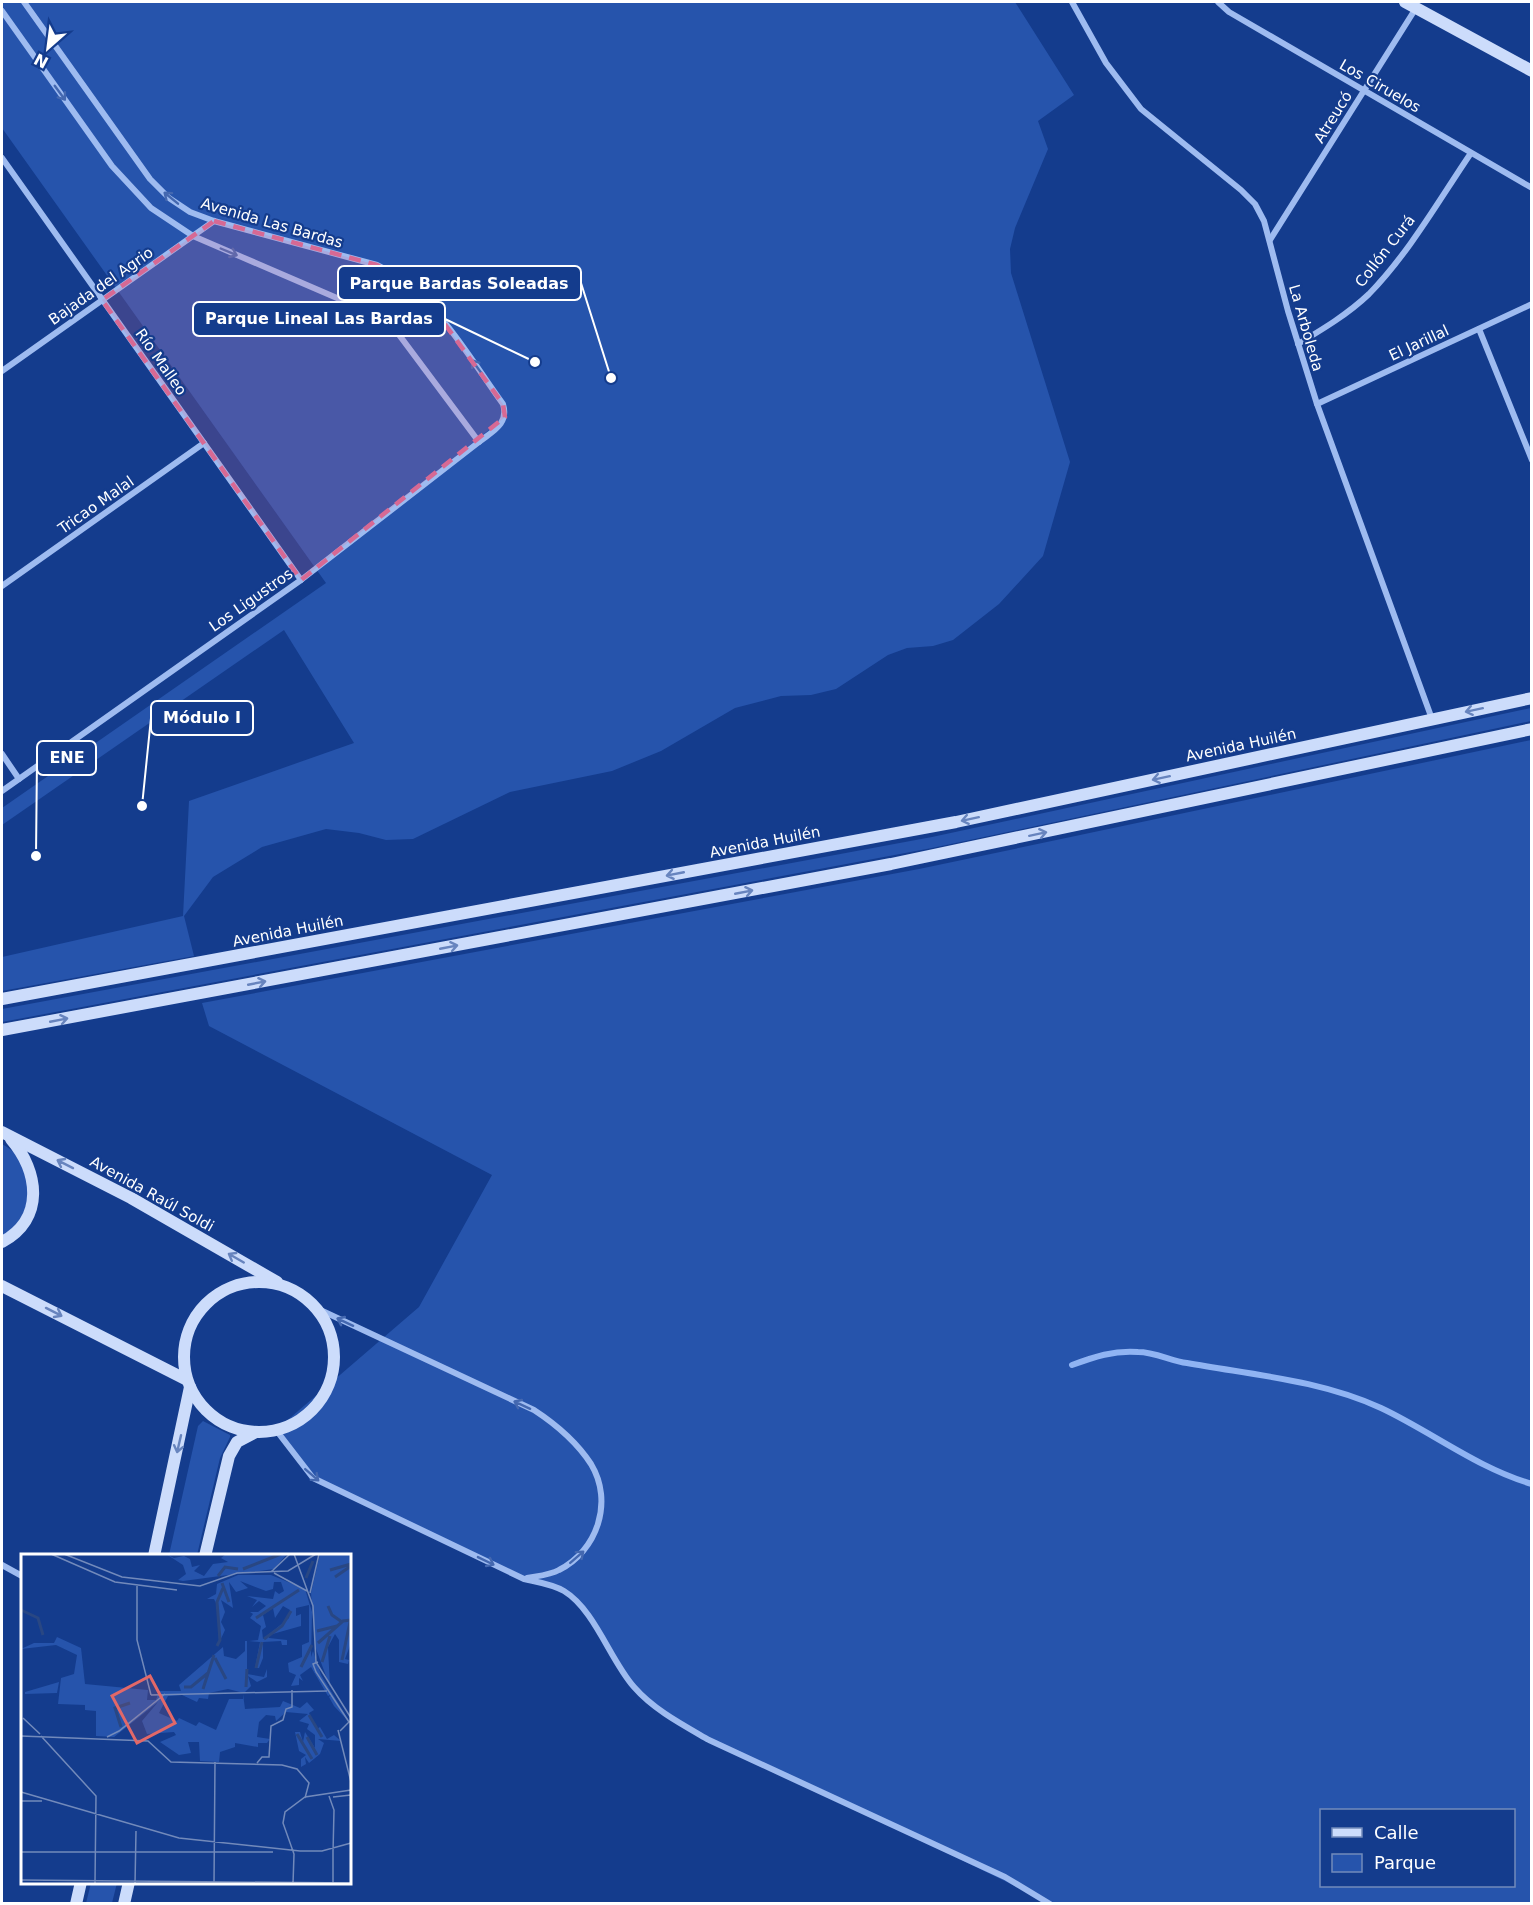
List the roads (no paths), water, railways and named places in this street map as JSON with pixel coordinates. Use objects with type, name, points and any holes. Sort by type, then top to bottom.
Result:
[{"type":"main road","points":[[1411,5],[1532,71]]},
{"type":"main road","name":"Avenida Huilén","points":[[2,999],[956,822],[1532,698]]},
{"type":"main road","points":[[2,1030],[891,864],[1532,729]]},
{"type":"main road","points":[[2,1242],[23,1224],[34,1194],[29,1165],[4,1133]]},
{"type":"main road","name":"Avenida Raúl Soldi","points":[[4,1133],[131,1198],[286,1287]]},
{"type":"main road","points":[[252,1282],[286,1287],[316,1308],[332,1341],[331,1378],[312,1409],[294,1423],[276,1430],[257,1431],[231,1426],[215,1418],[200,1404],[189,1384],[184,1360],[186,1338],[195,1317],[210,1300],[230,1288],[252,1282]]},
{"type":"main road","points":[[2,1286],[189,1384]]},
{"type":"main road","points":[[154,1554],[189,1384]]},
{"type":"main road","points":[[205,1554],[231,1451],[242,1439],[257,1431]]},
{"type":"main road","points":[[76,1904],[81,1884]]},
{"type":"main road","points":[[124,1904],[129,1884]]},
{"type":"street","name":"Avenida Las Bardas","points":[[24,2],[150,179],[169,198],[190,212],[214,221],[377,265],[398,276],[418,292],[436,312],[503,404],[505,417]]},
{"type":"street","name":"La Arboleda","points":[[1071,2],[1123,87],[1159,126],[1225,176],[1255,204],[1264,221],[1317,404],[1432,719]]},
{"type":"street","name":"Los Ciruelos","points":[[1218,2],[1229,12],[1532,188]]},
{"type":"street","name":"Atreucó","points":[[1270,240],[1364,90],[1411,5]]},
{"type":"street","points":[[2,11],[131,189],[152,208],[193,236],[388,320],[479,442]]},
{"type":"street","name":"Collón Curá","points":[[1298,344],[1347,313],[1369,293],[1404,250],[1471,153]]},
{"type":"street","name":"Río Malleo","points":[[2,158],[301,580]]},
{"type":"street","name":"Bajada del Agrio","points":[[2,370],[214,221]]},
{"type":"street","name":"El Jarillal","points":[[1317,404],[1532,304]]},
{"type":"street","points":[[1479,329],[1532,460]]},
{"type":"street","name":"Los Ligustros","points":[[2,791],[301,580],[479,442],[502,423],[505,417]]},
{"type":"street","name":"Tricao Malal","points":[[2,586],[204,443]]},
{"type":"street","points":[[2,754],[19,779]]},
{"type":"street","points":[[316,1308],[534,1410],[561,1428],[578,1447],[592,1466],[600,1486],[601,1512],[597,1530],[588,1547],[574,1561],[557,1571],[524,1579]]},
{"type":"street","points":[[276,1430],[313,1478],[524,1579],[565,1592],[590,1620],[621,1671],[636,1689],[683,1725],[709,1740],[1005,1877],[1050,1904]]},
{"type":"street","points":[[2,1568],[21,1576]]},
{"type":"waterway","points":[[1072,1365],[1112,1353],[1144,1352],[1181,1362],[1261,1375],[1334,1391],[1381,1408],[1492,1469],[1532,1484]]},
{"type":"place","name":"Parque Lineal Las Bardas","points":[[535,362]]},
{"type":"place","name":"Parque Bardas Soleadas","points":[[611,378]]},
{"type":"place","name":"Módulo I","points":[[142,806]]},
{"type":"place","name":"ENE","points":[[36,856]]}]
